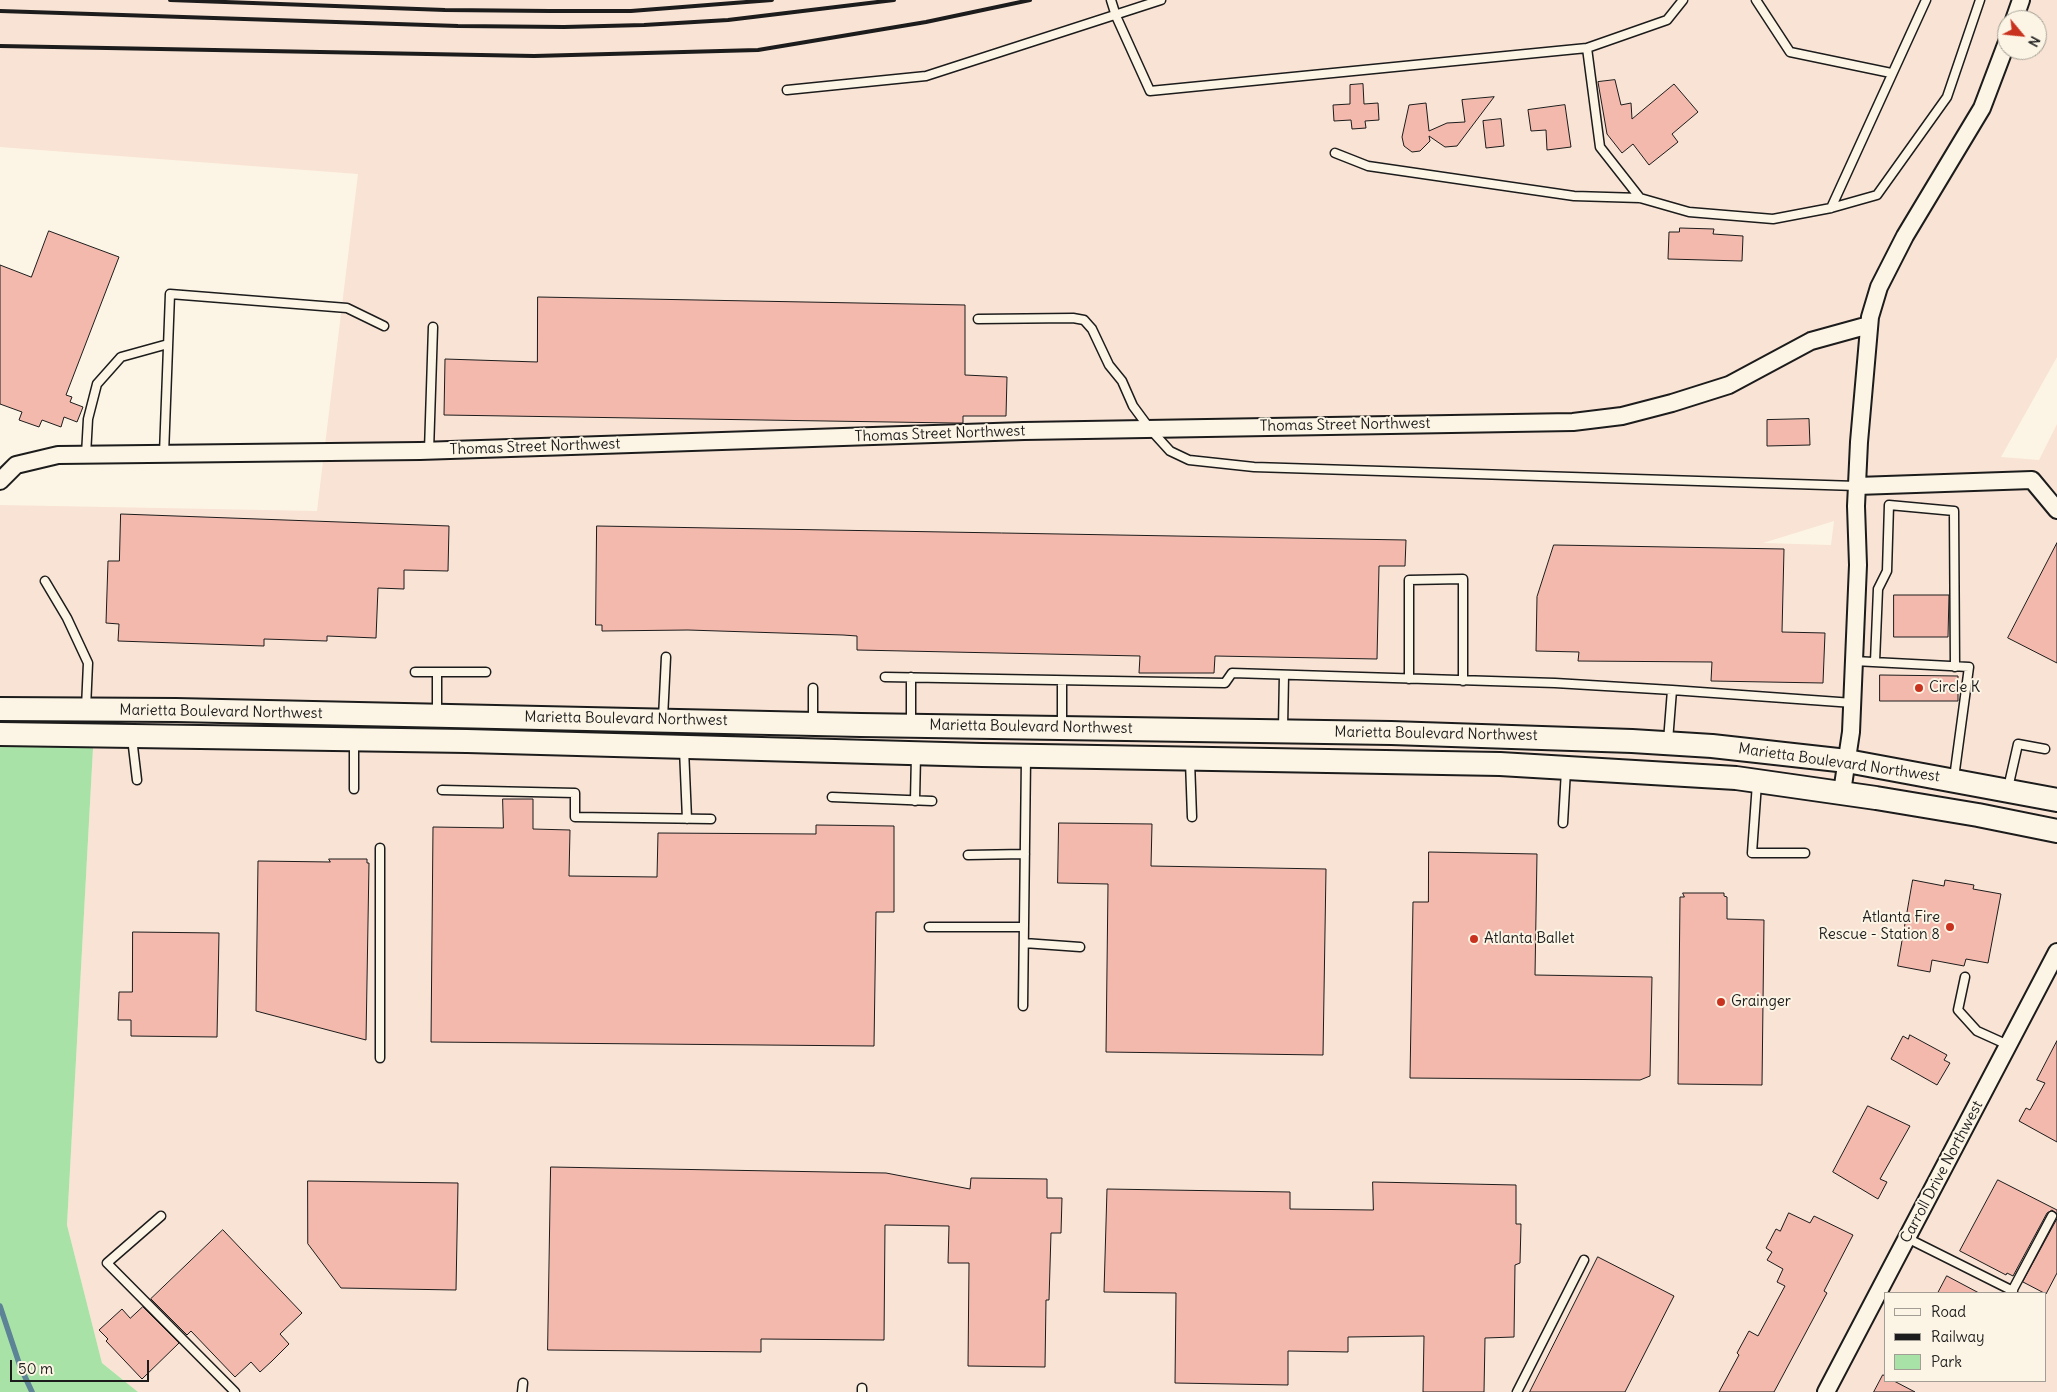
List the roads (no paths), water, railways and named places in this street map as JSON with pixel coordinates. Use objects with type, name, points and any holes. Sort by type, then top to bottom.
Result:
[{"type":"main road","name":"Marietta Boulevard Northwest","points":[[0,709],[437,715],[813,724],[1552,737],[1712,746],[1847,761],[2057,800]]},
{"type":"main road","points":[[0,734],[1500,764],[1757,781],[1842,792],[1978,814],[2057,831]]},
{"type":"street","points":[[1842,792],[1853,703],[1858,574],[1857,486],[1859,442],[1870,325],[1879,287],[1915,218],[1982,108],[2000,60]]},
{"type":"street","name":"Thomas Street Northwest","points":[[0,481],[16,466],[58,455],[429,451],[1014,431],[1573,422],[1622,416],[1729,385],[1810,340],[1870,325]]},
{"type":"street","points":[[1857,486],[2032,480],[2057,510]]},
{"type":"street","name":"Carroll Drive Northwest","points":[[1826,1392],[2057,952]]},
{"type":"lane","points":[[1111,0],[1116,16],[1150,90],[1586,48],[1667,20],[1683,0]]},
{"type":"lane","points":[[787,90],[926,76],[1161,0]]},
{"type":"lane","points":[[1756,0],[1790,52],[1891,73]]},
{"type":"lane","points":[[1831,208],[1891,73],[1926,0]]},
{"type":"lane","points":[[1335,153],[1368,166],[1574,196],[1640,198],[1689,212],[1773,219],[1831,208],[1877,195],[1947,97],[1980,0]]},
{"type":"lane","points":[[1586,48],[1600,146],[1640,198]]},
{"type":"lane","points":[[164,454],[170,294],[347,308],[384,326]]},
{"type":"lane","points":[[978,319],[1072,318],[1084,320],[1092,329],[1108,365],[1122,381],[1133,406],[1150,429],[1170,451],[1189,460],[1254,467],[1857,486]]},
{"type":"lane","points":[[429,451],[433,326]]},
{"type":"lane","points":[[86,455],[88,419],[97,384],[121,357],[168,344]]},
{"type":"lane","points":[[1875,662],[1878,589],[1887,571],[1889,505],[1954,511],[1955,666]]},
{"type":"lane","points":[[1409,679],[1409,580],[1463,579],[1463,681]]},
{"type":"lane","points":[[45,581],[67,618],[88,663],[86,710]]},
{"type":"lane","points":[[663,720],[666,658]]},
{"type":"lane","points":[[1854,661],[1969,667],[1954,780]]},
{"type":"lane","points":[[415,672],[486,672]]},
{"type":"lane","points":[[437,672],[437,715]]},
{"type":"lane","points":[[885,677],[1225,684],[1232,674],[1284,675],[1555,683],[1853,703]]},
{"type":"lane","points":[[1283,731],[1284,675]]},
{"type":"lane","points":[[911,678],[912,725]]},
{"type":"lane","points":[[1062,681],[1062,728]]},
{"type":"lane","points":[[813,724],[814,688]]},
{"type":"lane","points":[[1668,743],[1672,690]]},
{"type":"lane","points":[[132,736],[137,780]]},
{"type":"lane","points":[[354,740],[354,789]]},
{"type":"lane","points":[[2008,790],[2018,744],[2045,749]]},
{"type":"lane","points":[[684,747],[687,818]]},
{"type":"lane","points":[[914,801],[916,753]]},
{"type":"lane","points":[[1023,1006],[1026,756]]},
{"type":"lane","points":[[1190,758],[1192,817]]},
{"type":"lane","points":[[1563,823],[1566,768]]},
{"type":"lane","points":[[1757,781],[1752,853],[1805,853]]},
{"type":"lane","points":[[442,790],[575,793],[575,817],[710,819]]},
{"type":"lane","points":[[832,797],[932,801]]},
{"type":"lane","points":[[380,848],[380,1058]]},
{"type":"lane","points":[[968,855],[1025,854]]},
{"type":"lane","points":[[929,927],[1024,927]]},
{"type":"lane","points":[[1024,943],[1080,947]]},
{"type":"lane","points":[[1965,977],[1958,1010],[1977,1032],[2008,1045]]},
{"type":"lane","points":[[161,1216],[108,1263],[235,1392]]},
{"type":"lane","points":[[1907,1238],[2012,1292],[2052,1216]]},
{"type":"lane","points":[[1517,1392],[1584,1260]]},
{"type":"lane","points":[[522,1392],[523,1383]]},
{"type":"waterway","points":[[0,1306],[20,1366],[32,1392]]},
{"type":"railway","points":[[170,0],[445,10],[550,11],[631,11],[772,0]]},
{"type":"railway","points":[[0,11],[458,26],[564,27],[728,20],[894,0]]},
{"type":"railway","points":[[0,46],[534,56],[758,50],[926,22],[1030,0]]},
{"type":"place","name":"Circle K","points":[[1919,688]]},
{"type":"place","name":"Atlanta Fire Rescue - Station 8","points":[[1950,927]]},
{"type":"place","name":"Atlanta Ballet","points":[[1474,939]]},
{"type":"place","name":"Grainger","points":[[1721,1002]]}]
